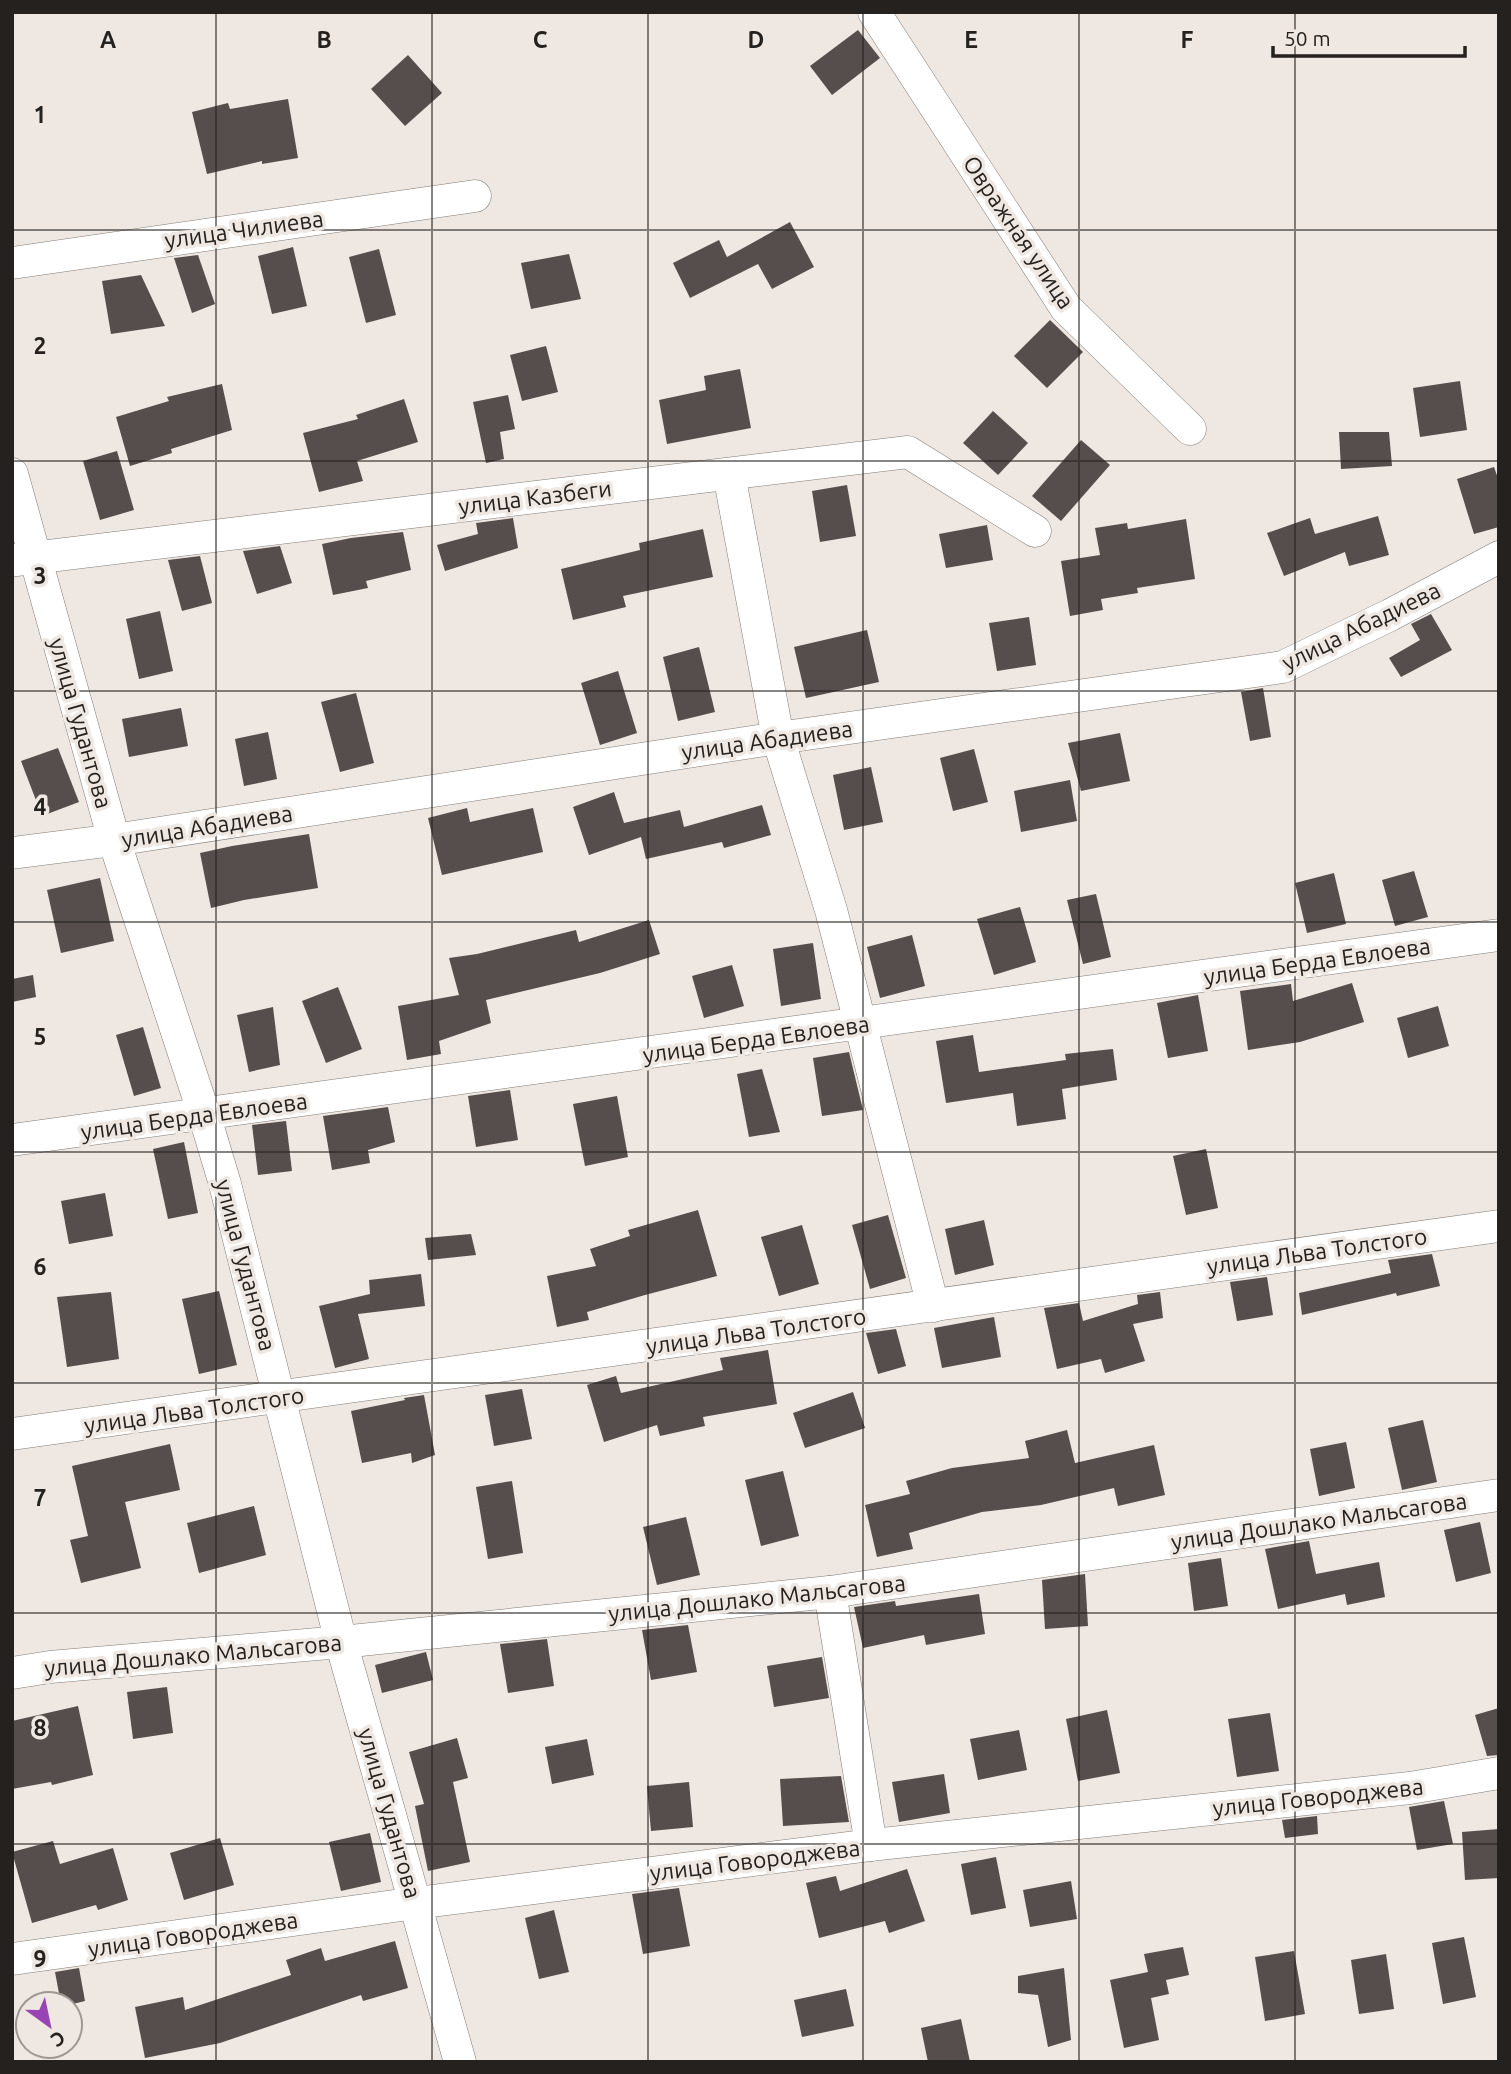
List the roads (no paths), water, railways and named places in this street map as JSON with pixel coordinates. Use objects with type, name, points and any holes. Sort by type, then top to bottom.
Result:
[{"type":"street","name":"Овражная улица","points":[[874,12],[1066,308],[1190,429]]},
{"type":"street","name":"улица Чилиева","points":[[12,263],[475,196]]},
{"type":"street","name":"улица Казбеги","points":[[23,559],[908,452],[1035,531]]},
{"type":"street","name":"улица Гудантова","points":[[12,474],[23,559],[225,1184],[341,1642],[460,2062]]},
{"type":"street","points":[[729,474],[778,738],[831,910],[933,1306]]},
{"type":"street","name":"улица Абадиева","points":[[12,853],[114,840],[778,738],[1283,667],[1390,615],[1499,556]]},
{"type":"street","name":"улица Берда Евлоева","points":[[12,1140],[1499,935]]},
{"type":"street","name":"улица Льва Толстого","points":[[12,1434],[1499,1226]]},
{"type":"street","name":"улица Дошлако Мальсагова","points":[[12,1673],[50,1667],[341,1642],[830,1592],[1497,1501]]},
{"type":"street","points":[[830,1592],[872,1845]]},
{"type":"street","name":"улица Говороджева","points":[[12,1959],[416,1903],[872,1845],[1410,1788],[1499,1773]]}]
